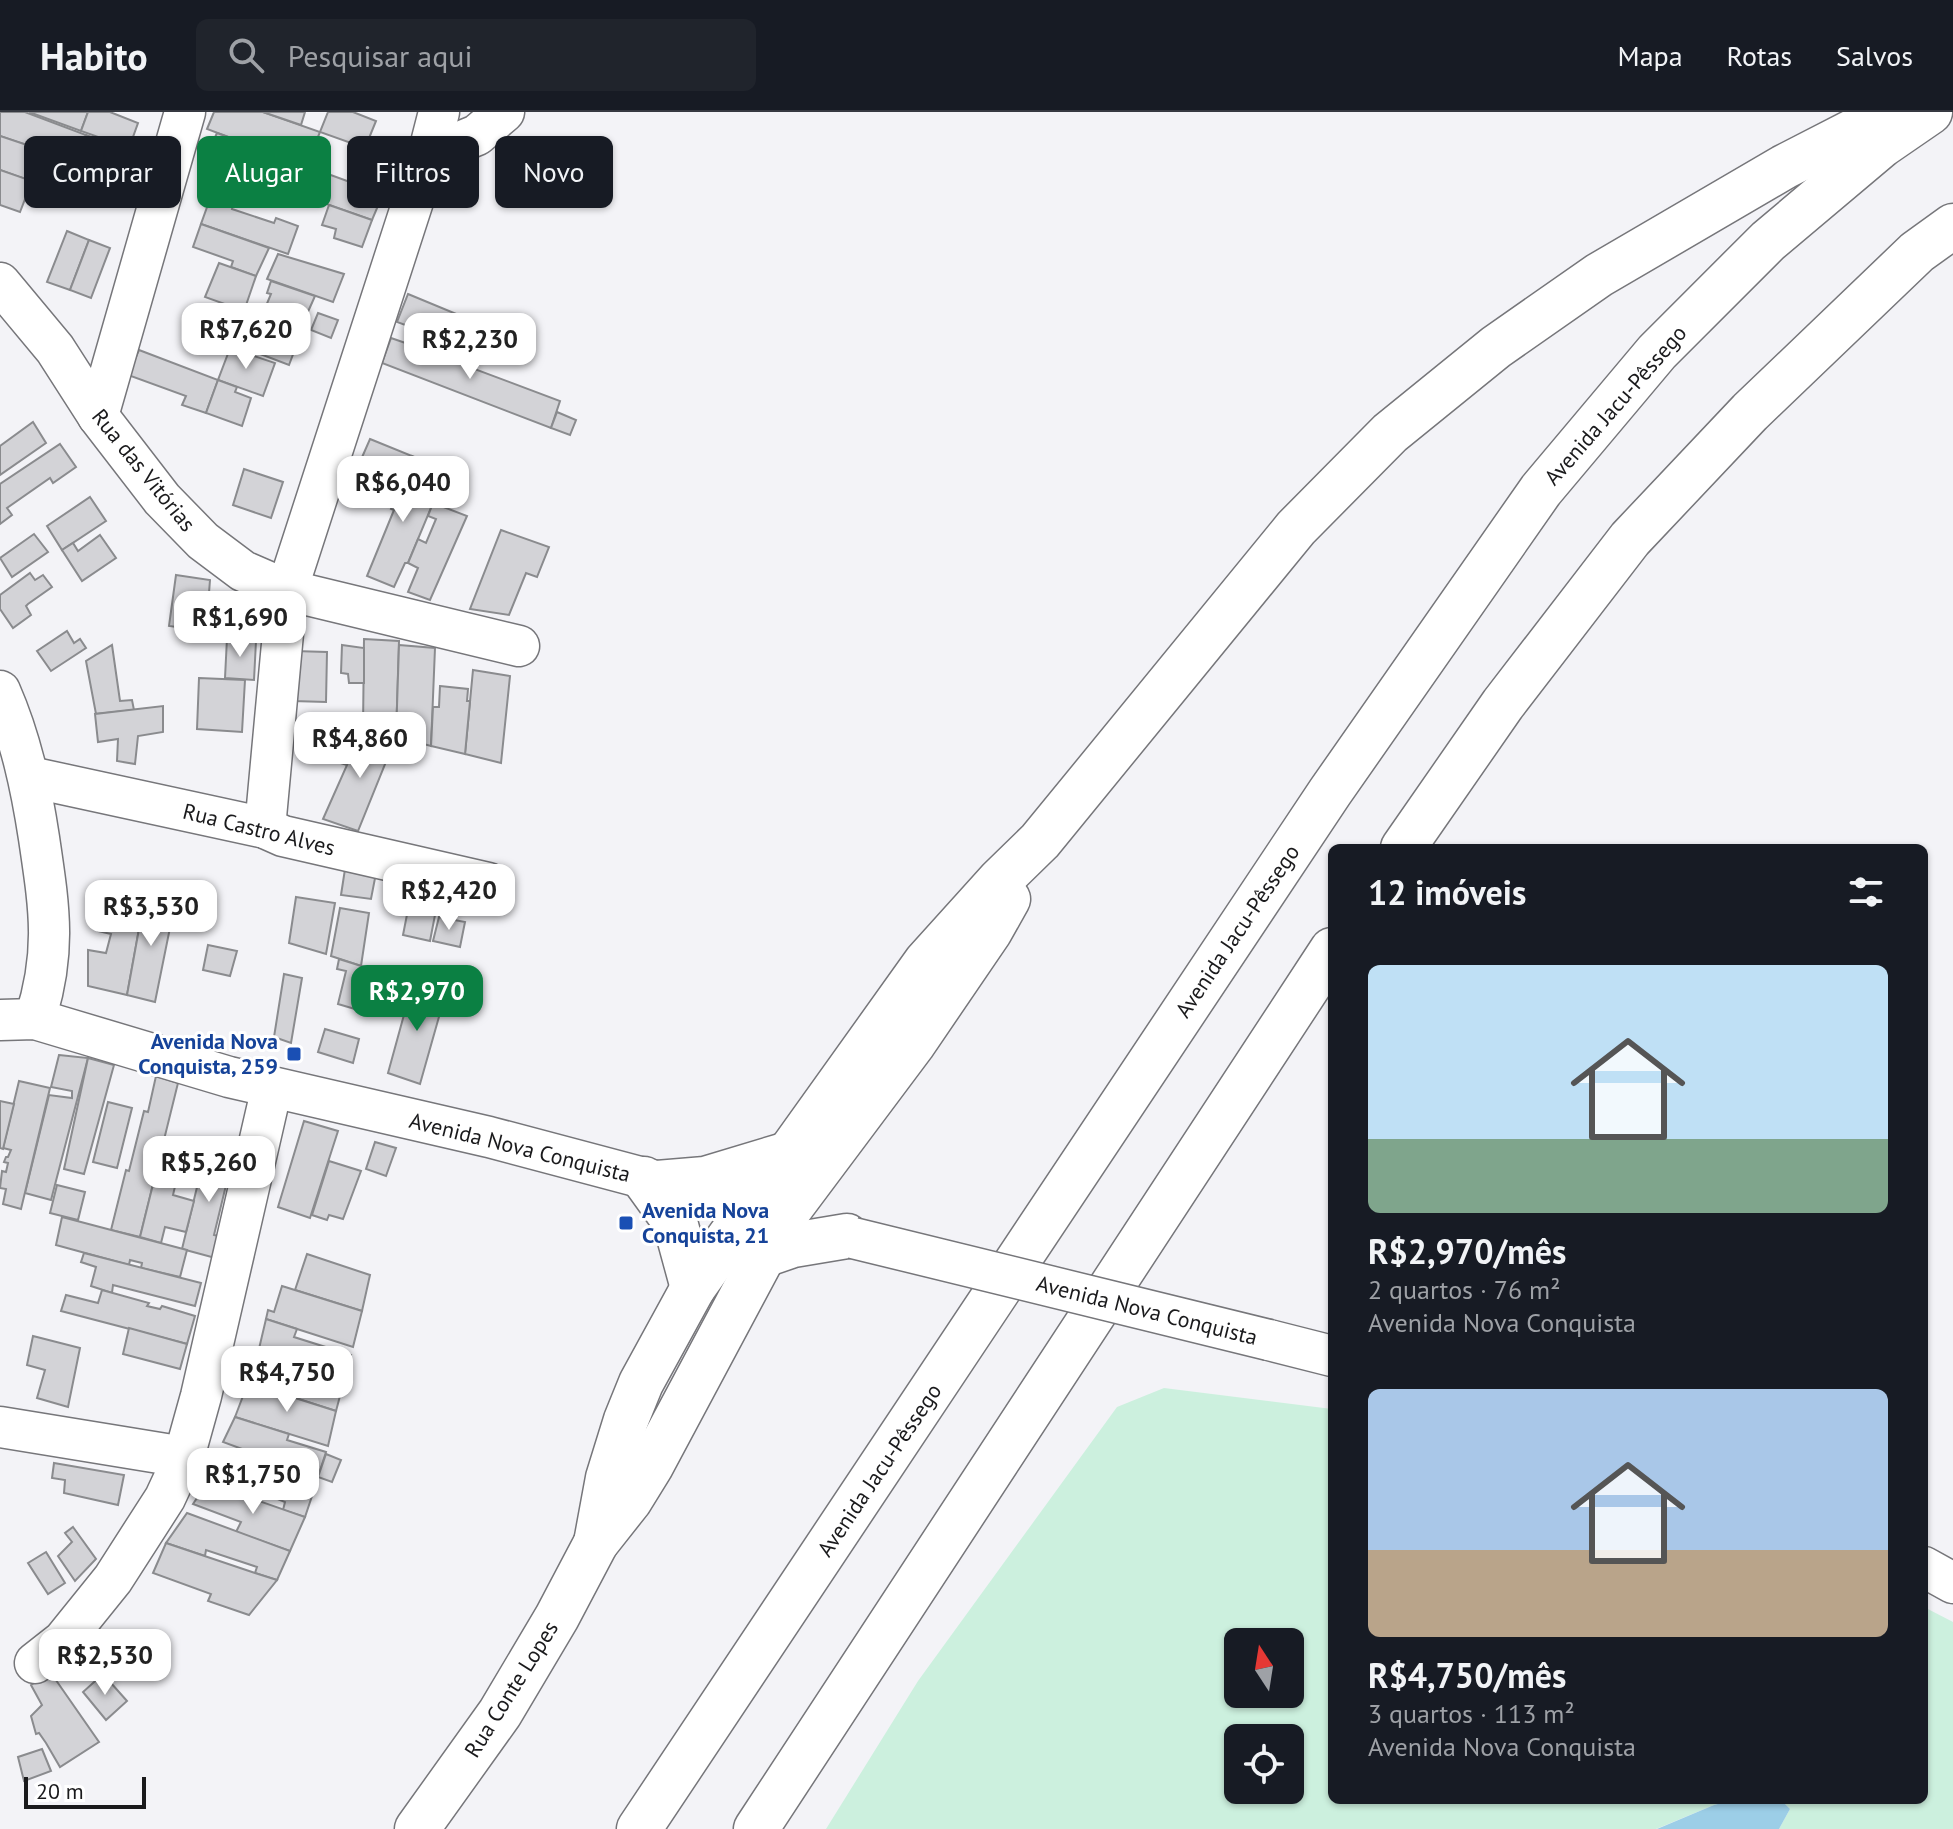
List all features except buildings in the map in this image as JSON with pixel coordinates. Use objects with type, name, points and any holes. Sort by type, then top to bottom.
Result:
[{"type":"main road","points":[[767,1211],[788,1154],[926,962],[1040,841],[1296,528],[1390,433],[1496,347],[1599,275],[1784,167],[1891,112]]},
{"type":"main road","name":"Avenida Jacu-Pêssego","points":[[639,1829],[1330,792],[1541,490],[1657,352],[1768,241],[1882,145],[1930,112]]},
{"type":"main road","points":[[1406,844],[1503,704],[1630,539],[1750,412],[1917,252],[1953,226]]},
{"type":"main road","points":[[767,1211],[913,1044],[990,931],[1040,841]]},
{"type":"main road","points":[[756,1829],[1328,956]]},
{"type":"main road","points":[[693,1288],[675,1222],[650,1181],[705,1179],[740,1171],[788,1154]]},
{"type":"main road","name":"Rua Conte Lopes","points":[[417,1829],[500,1713],[557,1617],[596,1543],[630,1500],[651,1466],[761,1256],[767,1211]]},
{"type":"main road","name":"Rua Conte Lopes","points":[[596,1543],[608,1478],[641,1383],[693,1288],[767,1211]]},
{"type":"main road","points":[[761,1256],[793,1245],[850,1237]]},
{"type":"street","points":[[98,416],[185,112]]},
{"type":"street","points":[[433,136],[439,112]]},
{"type":"street","points":[[475,136],[504,112]]},
{"type":"street","points":[[265,828],[287,590],[411,208]]},
{"type":"street","name":"Rua das Vitórias","points":[[0,283],[55,349],[98,416],[162,499],[203,541],[243,571],[287,590],[519,646]]},
{"type":"street","points":[[0,691],[8,731],[30,777],[50,915],[46,986],[18,1020]]},
{"type":"street","name":"Rua Castro Alves","points":[[30,777],[265,828],[283,836],[488,883]]},
{"type":"street","name":"Avenida Nova Conquista","points":[[18,1020],[272,1087],[489,1137],[767,1211],[850,1237],[1328,1355]]},
{"type":"street","points":[[35,1663],[63,1641],[113,1579],[165,1498],[184,1457],[201,1396],[272,1087]]},
{"type":"street","points":[[0,1427],[184,1457]]},
{"type":"street","points":[[1928,1569],[1953,1583]]},
{"type":"green space","points":[[1164,1388],[1328,1408],[1328,1804],[1718,1804],[1656,1829],[826,1829],[918,1681],[1117,1407]]},
{"type":"green space","points":[[1928,1609],[1953,1622],[1953,1829],[1779,1829],[1790,1809],[1785,1804],[1928,1804]]},
{"type":"water","points":[[1785,1804],[1790,1809],[1779,1829],[1657,1829],[1714,1805]]},
{"type":"place","name":"Avenida Nova Conquista, 259","points":[[294,1054]]},
{"type":"place","name":"Avenida Nova Conquista, 21","points":[[626,1223]]}]
